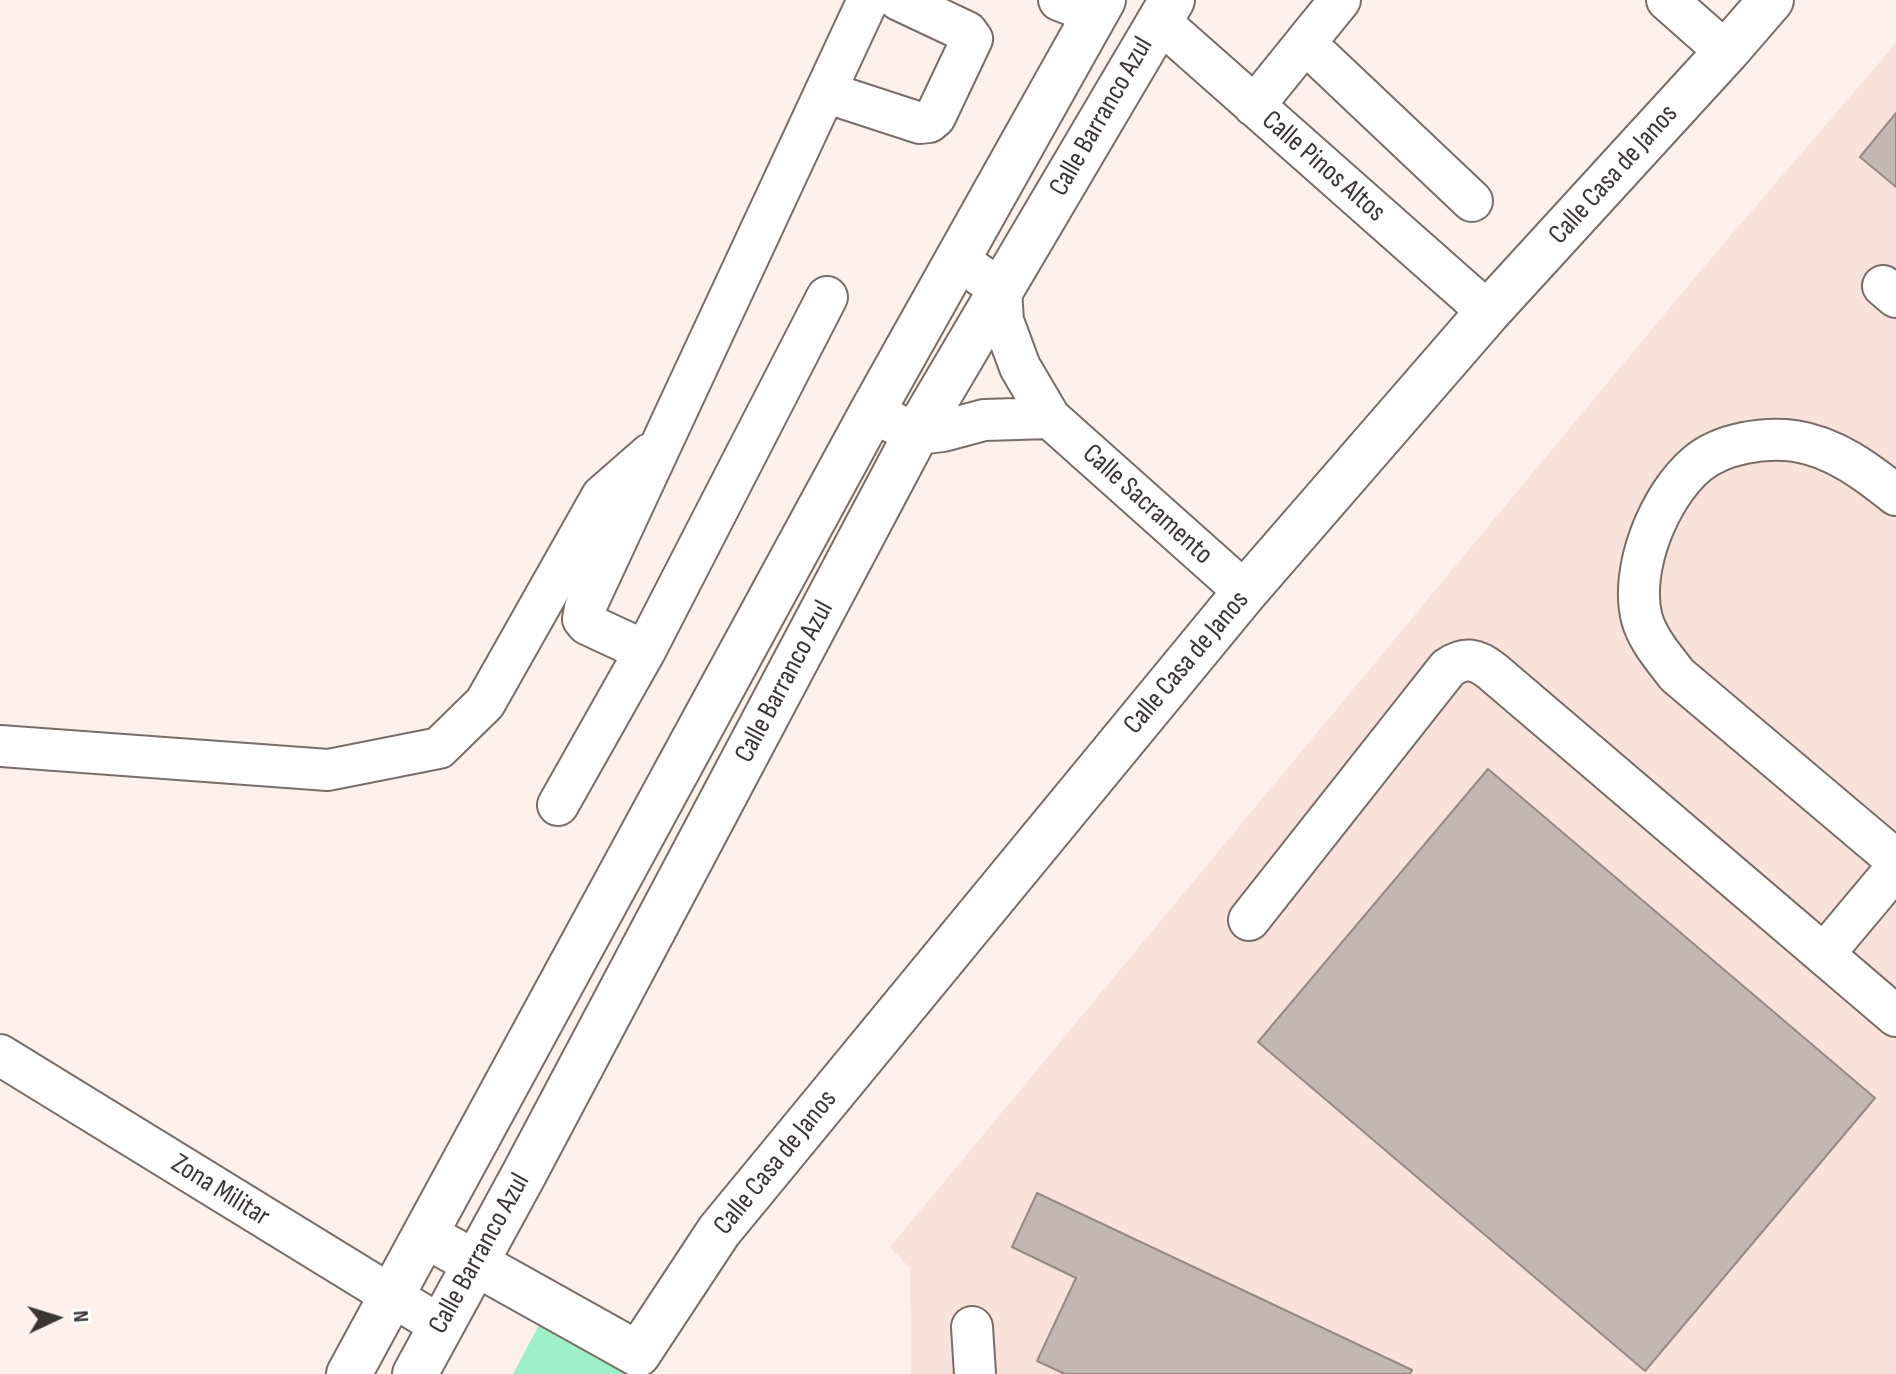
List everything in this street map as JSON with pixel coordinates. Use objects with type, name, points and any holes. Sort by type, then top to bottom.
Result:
[{"type":"main road","name":"Calle Casa de Janos","points":[[636,1364],[719,1231],[1245,592],[1488,312],[1771,0]]},
{"type":"main road","name":"Calle Barranco Azul","points":[[349,1374],[957,259],[1085,5]]},
{"type":"main road","name":"Calle Barranco Azul","points":[[415,1374],[916,434],[1165,10]]},
{"type":"main road","points":[[425,1235],[636,1364]]},
{"type":"street","points":[[645,651],[587,624],[583,616],[868,0]]},
{"type":"street","points":[[825,92],[920,123],[929,122],[935,117],[971,44],[971,36],[899,0]]},
{"type":"street","points":[[1254,106],[1340,0]]},
{"type":"street","points":[[1667,0],[1726,52]]},
{"type":"street","name":"Calle Pinos Altos","points":[[1165,10],[1254,106],[1488,312]]},
{"type":"street","points":[[1305,43],[1472,201]]},
{"type":"street","points":[[957,259],[1001,290]]},
{"type":"street","name":"Calle Sacramento","points":[[1001,290],[1003,321],[1020,367],[1050,418],[1245,592]]},
{"type":"street","points":[[558,805],[645,651],[827,297]]},
{"type":"street","points":[[872,412],[916,434],[943,431],[984,420],[1050,418]]},
{"type":"street","points":[[1896,495],[1864,468],[1796,441],[1764,440],[1731,446],[1699,462],[1677,484],[1651,531],[1641,566],[1639,592],[1642,619],[1655,647],[1677,675],[1896,860]]},
{"type":"street","points":[[0,746],[328,770],[439,748],[485,703],[602,496],[662,443]]},
{"type":"street","points":[[1249,920],[1448,668],[1456,662],[1473,660],[1482,663],[1505,682],[1896,1016]]},
{"type":"street","points":[[1824,954],[1896,868]]},
{"type":"street","name":"Zona Militar","points":[[0,1055],[441,1326]]},
{"type":"street","points":[[972,1327],[975,1374]]},
{"type":"shaded area","points":[[1896,43],[1896,1374],[911,1374],[910,1268],[890,1247],[1702,269]]},
{"type":"green space","points":[[540,1323],[634,1363],[629,1374],[513,1374]]},
{"type":"building","points":[[1896,113],[1896,187],[1860,157]]},
{"type":"building","points":[[1488,769],[1875,1098],[1645,1371],[1258,1042]]},
{"type":"building","points":[[1037,1193],[1412,1370],[1410,1374],[1065,1374],[1037,1361],[1076,1278],[1012,1247]]}]
